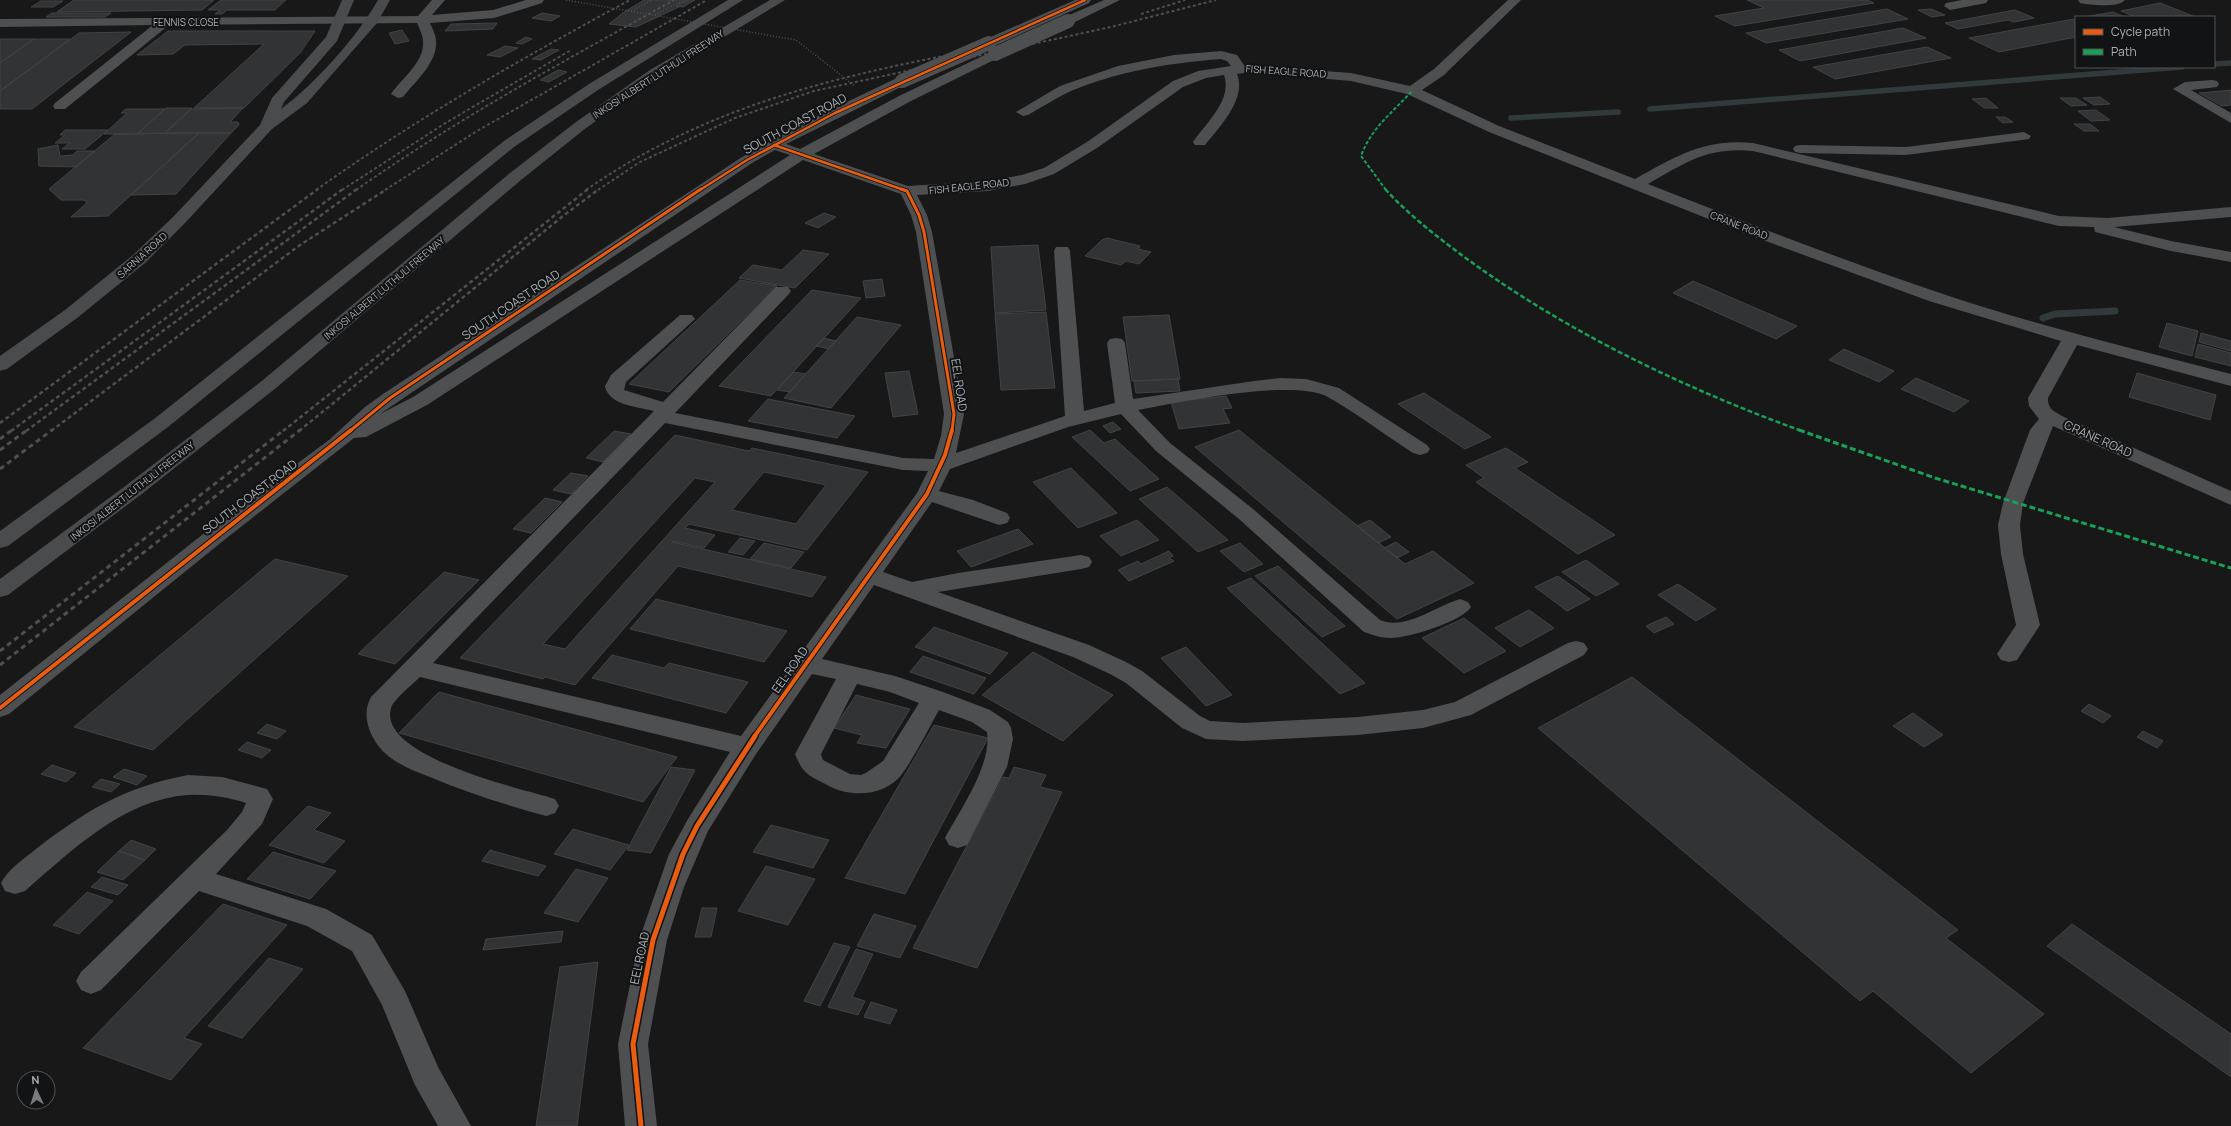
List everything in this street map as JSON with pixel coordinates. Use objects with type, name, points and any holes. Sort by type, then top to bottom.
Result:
[{"type":"main road","name":"SARNIA ROAD","points":[[267,126],[277,101],[332,38],[341,21],[348,0]]},
{"type":"main road","name":"SARNIA ROAD","points":[[0,365],[71,314],[139,259],[180,220],[267,126],[302,100],[350,49],[373,20],[384,0]]},
{"type":"main road","name":"INKOSI ALBERT LUTHULI FREEWAY","points":[[0,541],[161,423],[509,144],[566,104],[620,69],[737,0]]},
{"type":"main road","name":"INKOSI ALBERT LUTHULI FREEWAY","points":[[0,590],[118,503],[299,359],[538,158],[618,98],[710,39],[779,0]]},
{"type":"street","points":[[398,94],[422,65],[429,52],[430,40],[422,19],[439,0]]},
{"type":"street","name":"FENNIS CLOSE","points":[[0,23],[341,21],[422,19],[487,16],[538,0]]},
{"type":"street","name":"SOUTH COAST ROAD","points":[[336,444],[420,401],[802,154],[992,49],[1085,0]]},
{"type":"street","name":"SOUTH COAST ROAD","points":[[0,708],[220,532],[336,444],[372,411],[706,186],[808,126],[902,81],[1068,21],[1114,0]]},
{"type":"street","points":[[1412,91],[1438,72],[1515,0]]},
{"type":"street","points":[[1950,6],[1982,0]]},
{"type":"street","points":[[2084,0],[2095,2],[2119,0]]},
{"type":"street","points":[[60,106],[165,22]]},
{"type":"street","points":[[1022,112],[1065,89],[1118,70],[1174,58],[1221,55],[1232,58],[1234,69],[1232,78],[1233,89],[1212,127],[1200,142]]},
{"type":"street","name":"FISH EAGLE ROAD","points":[[907,192],[988,186],[1025,179],[1045,172],[1092,145],[1178,84],[1195,76],[1234,69],[1331,74],[1374,81],[1412,91]]},
{"type":"street","points":[[2212,84],[2185,86],[2180,89],[2229,116]]},
{"type":"street","name":"CRANE ROAD","points":[[1412,91],[1480,123],[1757,232],[1888,280],[1993,316],[2231,380]]},
{"type":"street","points":[[1638,184],[1703,149],[1723,144],[1753,147],[1906,151],[2024,136]]},
{"type":"street","points":[[774,145],[907,192]]},
{"type":"street","points":[[1753,147],[1978,203],[2044,218],[2078,223],[2164,244],[2231,257]]},
{"type":"street","name":"EEL ROAD","points":[[641,1126],[637,1099],[633,1044],[653,940],[670,887],[683,854],[698,826],[747,747],[927,494],[949,448],[954,414],[922,224],[907,192]]},
{"type":"street","points":[[2078,223],[2108,223],[2226,214]]},
{"type":"street","points":[[1062,251],[1067,335],[1076,419]]},
{"type":"street","points":[[546,806],[485,788],[416,760],[397,749],[382,729],[378,712],[384,698],[782,291]]},
{"type":"street","points":[[686,318],[618,379],[614,386],[615,392],[621,396],[664,412],[903,464],[941,465],[1076,419],[1125,407],[1188,395],[1271,384],[1304,384],[1332,392],[1420,449]]},
{"type":"street","name":"CRANE ROAD","points":[[2072,338],[2038,398],[2038,407],[2050,418],[2231,499]]},
{"type":"street","points":[[1116,342],[1125,407],[1164,447],[1246,514],[1376,628],[1384,631],[1400,630],[1460,607]]},
{"type":"street","points":[[2009,654],[2028,625],[2012,554],[2009,525],[2013,503],[2040,430],[2050,418]]},
{"type":"street","points":[[927,494],[966,505],[999,518]]},
{"type":"street","points":[[911,590],[958,580],[1081,562]]},
{"type":"street","points":[[869,575],[1081,651],[1134,677],[1190,722],[1212,730],[1243,732],[1358,726],[1423,719],[1444,714],[1475,702],[1576,649]]},
{"type":"street","points":[[806,664],[895,685],[981,716],[995,724],[1001,733],[998,759],[958,838]]},
{"type":"street","points":[[415,668],[747,747]]},
{"type":"street","points":[[850,675],[808,754],[809,760],[819,770],[845,783],[862,785],[887,773],[934,698]]},
{"type":"street","points":[[15,883],[64,841],[89,823],[117,806],[140,796],[184,785],[205,784],[223,786],[258,796],[260,799],[259,805],[249,822],[196,879],[91,981]]},
{"type":"street","points":[[196,879],[316,917],[362,943],[370,954],[394,1000],[426,1075],[455,1126]]},
{"type":"path","points":[[566,0],[796,40],[855,86]]},
{"type":"path","points":[[631,11],[652,0]]},
{"type":"path","points":[[656,15],[680,2],[685,3],[690,0]]},
{"type":"building","points":[[74,0],[214,0],[202,10],[57,12]]},
{"type":"building","points":[[221,0],[286,0],[275,10],[227,10],[222,14],[215,14],[220,10],[208,10]]},
{"type":"building","points":[[644,0],[686,0],[676,6],[681,6],[636,27],[609,24],[624,12]]},
{"type":"building","points":[[686,0],[695,0],[683,7],[676,6]]},
{"type":"building","points":[[1747,0],[1867,0],[1874,3],[1735,26],[1715,16],[1764,8]]},
{"type":"building","points":[[41,1],[63,1],[53,7],[31,7]]},
{"type":"building","points":[[2160,3],[2193,16],[2134,16],[2121,11]]},
{"type":"building","points":[[1887,9],[1908,19],[1766,43],[1746,33]]},
{"type":"building","points":[[1931,9],[1945,15],[1932,17],[1918,10]]},
{"type":"building","points":[[2015,10],[2034,18],[2014,22],[2008,20],[1958,29],[1945,23]]},
{"type":"building","points":[[2113,12],[2123,16],[2090,16]]},
{"type":"building","points":[[52,13],[111,13],[105,17],[46,17]]},
{"type":"building","points":[[542,13],[560,16],[551,21],[532,18]]},
{"type":"building","points":[[2075,20],[2075,37],[1999,52],[1969,38]]},
{"type":"building","points":[[497,23],[493,29],[445,31],[451,24]]},
{"type":"building","points":[[1903,28],[1926,38],[1800,61],[1779,50]]},
{"type":"building","points":[[402,30],[409,41],[395,44],[389,33]]},
{"type":"building","points":[[168,31],[315,31],[300,53],[244,108],[194,108],[264,44],[185,45],[173,54],[137,55]]},
{"type":"building","points":[[131,32],[32,109],[0,109],[0,91],[79,33]]},
{"type":"building","points":[[526,37],[532,39],[522,44],[516,43]]},
{"type":"building","points":[[0,39],[34,39],[0,63]]},
{"type":"building","points":[[34,39],[70,39],[0,91],[0,63]]},
{"type":"building","points":[[505,46],[518,48],[500,57],[487,55]]},
{"type":"building","points":[[1927,47],[1951,58],[1835,79],[1813,67]]},
{"type":"building","points":[[551,49],[559,50],[541,60],[532,59]]},
{"type":"building","points":[[558,70],[567,72],[549,82],[540,80]]},
{"type":"building","points":[[2231,90],[2231,105],[2222,106],[2199,93]]},
{"type":"building","points":[[2100,97],[2110,104],[2094,105],[2083,98]]},
{"type":"building","points":[[1986,98],[1998,108],[1984,108],[1972,99]]},
{"type":"building","points":[[2060,98],[2076,98],[2087,105],[2071,106]]},
{"type":"building","points":[[166,108],[192,108],[165,133],[137,134]]},
{"type":"building","points":[[243,108],[230,122],[238,122],[239,125],[231,133],[165,133],[191,109]]},
{"type":"building","points":[[126,109],[165,109],[137,134],[104,134],[127,113],[121,113]]},
{"type":"building","points":[[2096,110],[2110,120],[2091,121],[2078,111]]},
{"type":"building","points":[[1996,117],[2005,117],[2013,122],[2003,123]]},
{"type":"building","points":[[2074,124],[2090,124],[2099,131],[2084,131]]},
{"type":"building","points":[[65,130],[108,130],[85,149],[62,149],[70,143],[55,143],[65,135],[60,135]]},
{"type":"building","points":[[199,133],[231,133],[176,194],[131,195]]},
{"type":"building","points":[[199,133],[108,216],[71,217],[87,203],[84,200],[61,200],[49,189],[115,134]]},
{"type":"building","points":[[58,145],[60,156],[73,155],[77,151],[95,151],[76,167],[39,166],[38,149]]},
{"type":"building","points":[[824,213],[836,217],[818,228],[805,223]]},
{"type":"building","points":[[1107,238],[1140,246],[1138,249],[1151,252],[1139,264],[1126,261],[1121,265],[1085,256],[1102,240]]},
{"type":"building","points":[[1038,245],[1046,310],[995,313],[991,247]]},
{"type":"building","points":[[803,250],[829,254],[795,288],[739,278],[753,265],[782,270]]},
{"type":"building","points":[[882,279],[885,296],[866,298],[863,281]]},
{"type":"building","points":[[740,280],[777,286],[669,392],[629,384]]},
{"type":"building","points":[[1693,281],[1797,326],[1776,339],[1673,293]]},
{"type":"building","points":[[812,290],[861,298],[771,396],[719,386]]},
{"type":"building","points":[[1046,312],[1055,388],[1001,390],[995,314]]},
{"type":"building","points":[[1169,315],[1180,379],[1132,381],[1123,317]]},
{"type":"building","points":[[857,317],[901,325],[831,408],[784,398]]},
{"type":"building","points":[[2167,323],[2198,331],[2192,356],[2159,347]]},
{"type":"building","points":[[2201,333],[2231,341],[2231,351],[2199,342]]},
{"type":"building","points":[[824,338],[836,341],[829,349],[816,346]]},
{"type":"building","points":[[2198,344],[2231,353],[2231,366],[2195,357]]},
{"type":"building","points":[[1844,349],[1894,371],[1879,382],[1829,360]]},
{"type":"building","points":[[909,371],[918,414],[893,417],[885,373]]},
{"type":"building","points":[[793,372],[806,374],[790,392],[777,390]]},
{"type":"building","points":[[2137,373],[2216,395],[2210,420],[2129,397]]},
{"type":"building","points":[[1916,378],[1969,401],[1954,412],[1901,389]]},
{"type":"building","points":[[1178,379],[1180,391],[1136,393],[1134,381]]},
{"type":"building","points":[[1424,393],[1491,437],[1465,449],[1398,404]]},
{"type":"building","points":[[1226,396],[1232,408],[1223,409],[1230,423],[1179,429],[1171,402]]},
{"type":"building","points":[[768,399],[855,416],[837,438],[748,421]]},
{"type":"building","points":[[1113,422],[1121,429],[1110,433],[1103,426]]},
{"type":"building","points":[[1090,430],[1104,443],[1115,439],[1159,479],[1130,491],[1072,437]]},
{"type":"building","points":[[1239,430],[1405,564],[1433,551],[1474,583],[1397,619],[1195,447]]},
{"type":"building","points":[[614,431],[631,434],[603,462],[586,458]]},
{"type":"building","points":[[675,435],[749,451],[752,448],[868,472],[807,550],[689,524],[685,528],[715,535],[704,548],[672,542],[826,577],[812,597],[678,566],[575,685],[545,677],[543,679],[460,658]],"holes":[[[764,472],[826,485],[796,524],[732,510]],[[695,478],[715,482],[565,649],[543,644]]]},
{"type":"building","points":[[1506,448],[1528,462],[1515,468],[1615,535],[1578,554],[1476,482],[1484,478],[1466,465]]},
{"type":"building","points":[[1071,468],[1117,513],[1078,528],[1033,482]]},
{"type":"building","points":[[571,473],[588,476],[571,494],[553,490]]},
{"type":"building","points":[[1167,487],[1228,540],[1198,552],[1139,499]]},
{"type":"building","points":[[545,498],[562,502],[531,533],[513,529]]},
{"type":"building","points":[[1137,520],[1159,540],[1121,556],[1100,536]]},
{"type":"building","points":[[1370,520],[1391,537],[1378,543],[1357,526]]},
{"type":"building","points":[[1018,529],[1033,544],[971,567],[957,551]]},
{"type":"building","points":[[740,538],[755,541],[743,555],[728,552]]},
{"type":"building","points":[[1396,542],[1409,552],[1397,558],[1384,548]]},
{"type":"building","points":[[764,543],[804,552],[791,568],[750,559]]},
{"type":"building","points":[[1240,543],[1263,564],[1244,572],[1220,551]]},
{"type":"building","points":[[1169,551],[1173,556],[1169,558],[1174,561],[1129,581],[1118,570],[1138,561],[1141,564]]},
{"type":"building","points":[[275,559],[348,576],[153,750],[74,727]]},
{"type":"building","points":[[1586,560],[1619,584],[1596,596],[1562,572]]},
{"type":"building","points":[[1278,566],[1345,626],[1322,637],[1255,576]]},
{"type":"building","points":[[444,572],[479,580],[395,664],[358,654]]},
{"type":"building","points":[[1558,576],[1590,599],[1567,611],[1535,587]]},
{"type":"building","points":[[1251,578],[1365,683],[1340,694],[1227,588]]},
{"type":"building","points":[[1678,584],[1716,609],[1696,621],[1658,595]]},
{"type":"building","points":[[656,599],[787,631],[764,662],[630,629]]},
{"type":"building","points":[[1529,610],[1554,628],[1520,647],[1495,628]]},
{"type":"building","points":[[1666,617],[1674,624],[1654,633],[1646,626]]},
{"type":"building","points":[[1464,618],[1506,651],[1464,673],[1422,638]]},
{"type":"building","points":[[934,627],[1008,653],[990,674],[915,647]]},
{"type":"building","points":[[1186,647],[1232,695],[1206,706],[1161,658]]},
{"type":"building","points":[[1033,652],[1113,695],[1063,741],[982,695]]},
{"type":"building","points":[[612,655],[664,668],[669,663],[748,682],[726,713],[592,678]]},
{"type":"building","points":[[923,656],[986,678],[974,694],[910,672]]},
{"type":"building","points":[[1632,677],[1958,930],[1946,938],[2044,1014],[1971,1073],[1873,991],[1860,1001],[1538,728]]},
{"type":"building","points":[[439,692],[677,757],[643,802],[399,733]]},
{"type":"building","points":[[856,695],[910,709],[886,748],[857,743],[862,735],[834,728]]},
{"type":"building","points":[[2089,704],[2111,716],[2103,723],[2081,711]]},
{"type":"building","points":[[1913,713],[1943,735],[1924,747],[1893,726]]},
{"type":"building","points":[[267,724],[286,731],[277,739],[257,733]]},
{"type":"building","points":[[934,725],[988,738],[905,894],[845,878]]},
{"type":"building","points":[[2143,731],[2163,741],[2157,748],[2137,737]]},
{"type":"building","points":[[247,742],[271,750],[262,758],[238,750]]},
{"type":"building","points":[[52,765],[76,773],[66,782],[41,774]]},
{"type":"building","points":[[671,767],[695,770],[651,853],[627,850]]},
{"type":"building","points":[[1014,767],[1046,775],[1040,787],[1062,792],[977,968],[913,948],[1003,777],[1009,778]]},
{"type":"building","points":[[124,769],[147,776],[137,785],[113,777]]},
{"type":"building","points":[[101,779],[120,784],[111,792],[92,787]]},
{"type":"building","points":[[308,806],[331,813],[314,830],[345,841],[324,863],[269,845]]},
{"type":"building","points":[[771,825],[829,840],[813,868],[753,852]]},
{"type":"building","points":[[573,829],[629,845],[610,870],[554,854]]},
{"type":"building","points":[[131,840],[156,849],[145,860],[119,851]]},
{"type":"building","points":[[490,850],[546,866],[538,876],[482,861]]},
{"type":"building","points":[[119,851],[145,860],[123,880],[97,872]]},
{"type":"building","points":[[273,852],[336,871],[310,899],[247,879]]},
{"type":"building","points":[[766,866],[815,879],[788,925],[738,911]]},
{"type":"building","points":[[576,869],[608,878],[578,922],[544,913]]},
{"type":"building","points":[[102,877],[128,885],[118,895],[91,887]]},
{"type":"building","points":[[87,892],[113,901],[79,934],[53,925]]},
{"type":"building","points":[[223,904],[287,925],[184,1038],[202,1044],[171,1080],[83,1048]]},
{"type":"building","points":[[702,908],[717,908],[711,937],[695,937]]},
{"type":"building","points":[[874,914],[916,926],[900,958],[857,946]]},
{"type":"building","points":[[2072,924],[2231,1034],[2231,1077],[2047,946]]},
{"type":"building","points":[[563,931],[561,942],[483,950],[486,939]]},
{"type":"building","points":[[834,943],[850,947],[820,1006],[804,1001]]},
{"type":"building","points":[[856,949],[873,954],[852,997],[865,1001],[858,1015],[828,1007]]},
{"type":"building","points":[[269,958],[303,969],[242,1038],[208,1026]]},
{"type":"building","points":[[598,962],[577,1126],[536,1126],[560,967]]},
{"type":"building","points":[[871,1002],[897,1010],[890,1024],[864,1017]]},
{"type":"waterway","points":[[2215,64],[2231,63]]},
{"type":"waterway","points":[[1650,109],[2169,68]]},
{"type":"waterway","points":[[1511,118],[1618,112]]},
{"type":"waterway","points":[[2043,318],[2055,314],[2115,311]]},
{"type":"railway","points":[[316,190],[392,139],[470,90],[549,44],[630,0]]},
{"type":"railway","points":[[356,190],[433,139],[512,91],[674,0]]},
{"type":"railway","points":[[385,190],[477,131],[707,0]]},
{"type":"railway","points":[[1141,14],[1185,0]]},
{"type":"railway","points":[[598,190],[640,162],[735,118],[814,91],[1111,27],[1216,0]]},
{"type":"railway","points":[[586,190],[634,160],[682,134],[732,113],[782,96],[834,81],[886,68],[995,46]]},
{"type":"railway","points":[[342,190],[447,122],[571,50]]},
{"type":"railway","points":[[0,423],[318,189]]},
{"type":"railway","points":[[11,431],[343,189]]},
{"type":"railway","points":[[26,431],[357,189]]},
{"type":"railway","points":[[51,431],[300,245],[387,189]]},
{"type":"railway","points":[[283,431],[588,189]]},
{"type":"railway","points":[[299,431],[563,216],[599,189]]},
{"type":"railway","points":[[0,439],[12,430]]},
{"type":"railway","points":[[0,450],[27,430]]},
{"type":"railway","points":[[0,469],[52,430]]},
{"type":"railway","points":[[0,651],[284,430]]},
{"type":"railway","points":[[0,665],[300,430]]},
{"type":"marked path","points":[[1412,91],[1375,129],[1364,146],[1361,156],[1370,170],[1391,195],[1428,229],[1500,282],[1572,326],[1647,365],[1789,427],[1935,478],[2231,568]]},
{"type":"cycle path","points":[[0,708],[220,532],[336,444],[372,411],[706,186],[747,160],[835,113],[1085,0]]},
{"type":"cycle path","points":[[641,1126],[637,1099],[633,1044],[653,940],[670,887],[683,854],[697,826],[747,747],[927,494],[945,455],[953,425],[954,414],[924,232],[919,215],[907,191],[774,145]]}]
